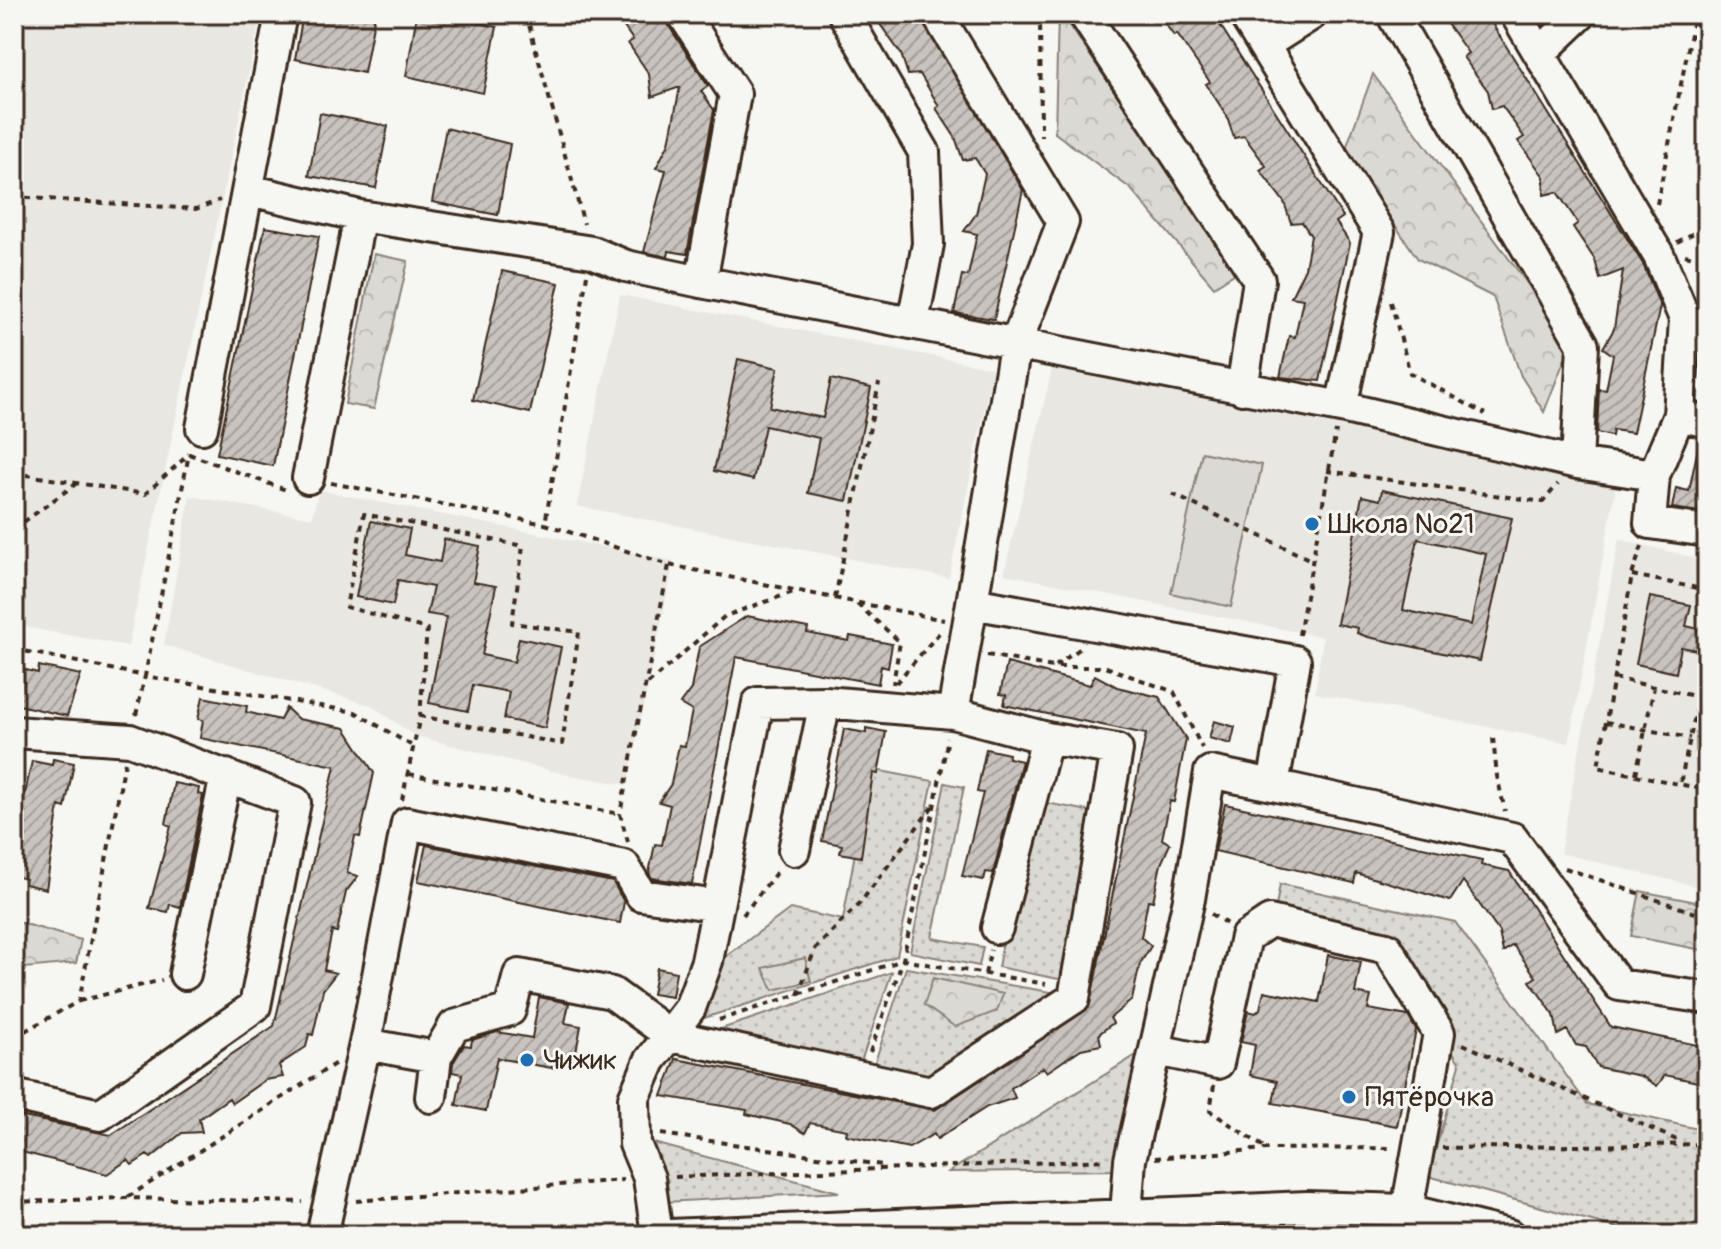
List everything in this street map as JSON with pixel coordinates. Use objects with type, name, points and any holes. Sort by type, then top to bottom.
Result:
[{"type":"street","points":[[196,441],[249,190],[281,14]]},
{"type":"street","points":[[683,14],[735,94],[701,282]]},
{"type":"street","points":[[844,14],[924,152],[928,244],[913,322]]},
{"type":"street","points":[[937,14],[1063,222],[1015,346],[953,713]]},
{"type":"street","points":[[1084,14],[1259,280],[1242,389]]},
{"type":"street","points":[[1244,14],[1379,232],[1341,407]]},
{"type":"street","points":[[1265,44],[1312,14]]},
{"type":"street","points":[[1392,14],[1583,345],[1577,463]]},
{"type":"street","points":[[1516,14],[1659,256],[1685,319],[1693,418],[1654,475],[1650,523],[1707,531]]},
{"type":"street","points":[[1540,53],[1581,14]]},
{"type":"street","points":[[249,190],[360,216],[592,252],[626,266],[701,282],[913,322],[1015,346],[1341,407],[1577,463],[1654,475]]},
{"type":"street","points":[[308,478],[360,216]]},
{"type":"street","points":[[972,603],[1295,661],[1273,785]]},
{"type":"street","points":[[794,850],[825,702]]},
{"type":"street","points":[[431,1097],[436,1057],[454,1026],[510,1010],[519,975],[612,993],[671,1036],[931,1092],[1074,998],[1117,750],[1047,738],[953,713],[825,702],[758,703],[727,915],[690,1008],[671,1036],[650,1061],[634,1098],[635,1144],[649,1178],[657,1235]]},
{"type":"street","points":[[14,1095],[100,1115],[255,1006],[295,802],[130,740],[15,737]]},
{"type":"street","points":[[997,928],[1047,738]]},
{"type":"street","points":[[1126,1214],[1130,1160],[1189,899],[1210,772],[1512,838],[1619,985],[1707,998]]},
{"type":"street","points":[[185,974],[226,775]]},
{"type":"street","points":[[322,1235],[365,1044],[407,823],[624,866],[641,895],[727,915]]},
{"type":"street","points":[[1157,1050],[1218,1063],[1246,937],[1270,921],[1387,948],[1439,1033],[1407,1210]]},
{"type":"street","points":[[365,1044],[436,1057]]},
{"type":"street","points":[[670,1235],[882,1231],[1126,1214],[1307,1207],[1407,1210],[1509,1235]]},
{"type":"path","points":[[526,14],[592,252],[545,524]]},
{"type":"path","points":[[1040,14],[1041,140]]},
{"type":"path","points":[[1656,206],[1695,14]]},
{"type":"path","points":[[14,197],[196,209],[249,190]]},
{"type":"path","points":[[1707,226],[1673,244],[1688,257],[1707,260]]},
{"type":"path","points":[[1389,297],[1410,373],[1493,418]]},
{"type":"path","points":[[835,598],[879,383]]},
{"type":"path","points":[[1295,661],[1341,407]]},
{"type":"path","points":[[196,441],[287,490],[308,478],[545,524],[669,565],[949,621],[892,688],[900,642],[855,603]]},
{"type":"path","points":[[14,473],[145,494],[196,441]]},
{"type":"path","points":[[79,1001],[130,740],[196,441]]},
{"type":"path","points":[[1327,471],[1543,502]]},
{"type":"path","points":[[14,529],[77,483]]},
{"type":"path","points":[[1172,494],[1312,560]]},
{"type":"path","points":[[407,823],[401,812],[402,800],[420,716],[427,629],[346,607],[364,514],[523,546],[512,623],[579,632],[562,744],[420,716]]},
{"type":"path","points":[[1650,523],[1632,575],[1598,767],[1707,790]]},
{"type":"path","points":[[631,854],[620,814],[669,565]]},
{"type":"path","points":[[1632,575],[1707,590]]},
{"type":"path","points":[[646,685],[725,616],[796,591]]},
{"type":"path","points":[[14,649],[145,676],[355,712],[414,747]]},
{"type":"path","points":[[965,652],[1053,667],[1106,667],[1174,692],[1208,759],[1210,772]]},
{"type":"path","points":[[1614,678],[1699,697],[1680,784]]},
{"type":"path","points":[[1636,774],[1654,687]]},
{"type":"path","points":[[861,1077],[903,960],[953,713]]},
{"type":"path","points":[[1606,722],[1690,738]]},
{"type":"path","points":[[1493,738],[1497,776],[1512,838]]},
{"type":"path","points":[[409,774],[620,814]]},
{"type":"path","points":[[798,995],[815,949],[860,903],[935,804]]},
{"type":"path","points":[[727,915],[794,850]]},
{"type":"path","points":[[1558,864],[1707,917]]},
{"type":"path","points":[[1189,899],[1246,937]]},
{"type":"path","points":[[713,1022],[903,960],[1077,990]]},
{"type":"path","points":[[14,1037],[79,1001],[185,974]]},
{"type":"path","points":[[1439,1033],[1683,1143]]},
{"type":"path","points":[[126,1198],[365,1044]]},
{"type":"path","points":[[1218,1063],[1210,1111],[1267,1149]]},
{"type":"path","points":[[635,1131],[895,1167]]},
{"type":"path","points":[[14,1202],[126,1198],[327,1203],[649,1178],[1130,1160],[1267,1149],[1707,1144]]},
{"type":"shaded area","points":[[14,14],[261,14],[128,646],[14,625]]},
{"type":"shaded area","points":[[620,295],[993,368],[949,578],[577,506]]},
{"type":"shaded area","name":"Школа №21","points":[[1055,356],[1618,475],[1569,743],[1315,693],[1323,637],[1004,574]]},
{"type":"shaded area","points":[[319,490],[674,561],[627,785],[560,773],[413,735],[371,705],[164,645],[190,496],[312,518]]},
{"type":"shaded area","points":[[1619,539],[1707,561],[1707,889],[1560,853]]},
{"type":"green space","points":[[1058,14],[1062,14],[1237,272],[1214,287],[1131,189],[1055,133]]},
{"type":"green space","points":[[1373,74],[1571,343],[1544,412],[1521,376],[1493,297],[1418,259],[1345,151]]},
{"type":"green space","points":[[374,254],[408,261],[374,409],[345,404]]},
{"type":"green space","points":[[1202,452],[1262,465],[1231,607],[1171,593]]},
{"type":"green space","points":[[870,769],[933,781],[897,956],[701,1019],[713,966],[790,909],[843,920]]},
{"type":"green space","points":[[945,783],[964,787],[932,938],[983,947],[979,966],[910,952]]},
{"type":"green space","points":[[1030,800],[1100,813],[1069,981],[998,967]]},
{"type":"green space","points":[[1280,884],[1455,922],[1587,1104],[1707,1131],[1707,1235],[1643,1235],[1428,1176],[1460,1064],[1388,941],[1275,912]]},
{"type":"green space","points":[[1640,891],[1707,904],[1707,951],[1631,936]]},
{"type":"green space","points":[[18,922],[81,940],[76,963],[14,969]]},
{"type":"green space","points":[[805,958],[811,981],[773,990],[763,968]]},
{"type":"green space","points":[[906,968],[1069,995],[928,1082],[872,1071]]},
{"type":"green space","points":[[892,972],[859,1067],[700,1036]]},
{"type":"green space","points":[[933,978],[1003,994],[997,1011],[955,1027],[924,1005]]},
{"type":"green space","points":[[1138,1054],[1124,1170],[949,1172]]},
{"type":"green space","points":[[642,1140],[839,1192],[666,1202]]},
{"type":"building","points":[[303,14],[375,14],[364,73],[295,59]]},
{"type":"building","points":[[417,14],[438,14],[497,27],[483,93],[406,76]]},
{"type":"building","points":[[615,14],[661,14],[708,86],[701,91],[714,110],[687,254],[669,251],[668,257],[644,252],[666,170],[656,168],[669,143],[680,87],[652,97],[649,74],[628,43],[633,40]]},
{"type":"building","points":[[890,14],[919,14],[1023,190],[994,319],[954,313],[962,275],[968,276],[977,234],[964,231],[976,214],[985,174],[975,158],[963,160],[955,137],[936,108],[939,106],[920,74],[908,75],[901,54],[880,24]]},
{"type":"building","points":[[1158,14],[1213,14],[1343,217],[1336,222],[1350,243],[1320,381],[1280,377],[1289,336],[1295,337],[1303,299],[1291,297],[1305,268],[1311,236],[1302,222],[1291,223],[1284,202],[1260,170],[1266,166],[1244,136],[1234,138],[1227,116],[1206,84],[1210,82],[1177,34],[1174,36]]},
{"type":"building","points":[[1440,14],[1486,14],[1643,264],[1660,306],[1633,433],[1613,430],[1612,436],[1597,433],[1599,389],[1606,390],[1613,355],[1603,348],[1614,329],[1623,270],[1600,279],[1595,260],[1573,227],[1578,223],[1557,192],[1544,195],[1544,177],[1518,141],[1524,137],[1502,106],[1492,109],[1488,91],[1463,57],[1468,53]]},
{"type":"building","points":[[320,113],[388,126],[376,188],[309,176]]},
{"type":"building","points":[[446,128],[510,144],[498,215],[432,202]]},
{"type":"building","points":[[265,227],[319,236],[273,466],[217,454]]},
{"type":"building","points":[[502,271],[559,283],[530,413],[473,400]]},
{"type":"building","points":[[738,359],[778,368],[770,407],[823,418],[831,379],[871,388],[847,501],[808,493],[819,438],[765,426],[753,480],[714,471]]},
{"type":"building","points":[[1699,443],[1707,444],[1707,513],[1672,508],[1676,488],[1689,491]]},
{"type":"building","points":[[1382,490],[1512,518],[1480,661],[1368,637],[1357,633],[1358,628],[1337,624],[1362,496],[1380,500]],"holes":[[[1418,539],[1486,554],[1471,625],[1403,610]]]},
{"type":"building","points":[[371,521],[410,529],[405,555],[440,562],[444,539],[480,546],[473,582],[496,586],[482,655],[514,662],[519,638],[561,647],[545,728],[504,719],[509,692],[473,685],[468,711],[429,703],[446,617],[427,614],[433,587],[398,580],[393,605],[356,597]]},
{"type":"building","points":[[1650,597],[1691,605],[1686,626],[1707,631],[1707,652],[1681,647],[1676,673],[1636,664]]},
{"type":"building","points":[[747,616],[808,628],[807,633],[849,641],[850,636],[892,644],[888,668],[881,666],[878,684],[736,657],[692,884],[652,878],[649,873],[655,844],[662,845],[670,805],[659,802],[671,784],[679,745],[685,746],[692,711],[680,704],[691,689],[699,647]]},
{"type":"building","points":[[1007,663],[1090,685],[1095,675],[1117,687],[1159,697],[1186,739],[1174,802],[1170,801],[1162,839],[1170,844],[1161,864],[1153,901],[1148,900],[1141,937],[1151,946],[1140,964],[1132,1000],[1110,1018],[1113,1023],[1099,1034],[1101,1045],[1081,1049],[1047,1072],[1043,1067],[1011,1088],[1015,1098],[987,1107],[937,1139],[934,1134],[909,1148],[846,1135],[847,1130],[810,1123],[805,1133],[790,1124],[746,1114],[747,1110],[662,1096],[676,1059],[935,1110],[1089,1008],[1146,734],[1004,705],[1006,695],[1000,694]]},
{"type":"building","points":[[39,666],[81,675],[67,716],[14,704],[14,667],[38,673]]},
{"type":"building","points":[[203,697],[247,706],[246,712],[280,720],[286,708],[298,719],[345,728],[374,773],[360,837],[355,836],[347,873],[358,876],[346,892],[337,932],[332,931],[324,970],[336,973],[323,990],[313,1035],[309,1034],[306,1047],[279,1065],[283,1077],[265,1080],[232,1103],[229,1098],[199,1119],[202,1132],[182,1133],[151,1158],[147,1155],[132,1165],[128,1160],[107,1174],[14,1150],[14,1115],[111,1135],[274,1026],[335,766],[200,738],[203,720],[198,719]]},
{"type":"building","points":[[1214,721],[1235,727],[1231,744],[1209,738]]},
{"type":"building","points":[[866,728],[886,732],[878,774],[873,773],[861,857],[840,853],[842,845],[822,841],[844,729],[866,733]]},
{"type":"building","points":[[986,749],[1009,754],[1008,758],[1022,761],[993,873],[986,872],[984,880],[962,876],[983,793],[977,792]]},
{"type":"building","points":[[53,759],[74,763],[65,808],[59,806],[46,889],[25,884],[26,879],[14,876],[14,844],[32,761],[52,765]]},
{"type":"building","points":[[174,783],[199,788],[198,794],[203,795],[180,907],[170,904],[168,912],[149,908],[171,826],[166,824]]},
{"type":"building","points":[[1225,804],[1482,860],[1481,865],[1509,871],[1611,1027],[1707,1047],[1707,1084],[1665,1075],[1657,1086],[1641,1076],[1598,1067],[1586,1047],[1576,1045],[1567,1030],[1558,1035],[1554,1015],[1530,981],[1536,977],[1513,945],[1503,952],[1499,932],[1463,881],[1450,901],[1356,873],[1354,883],[1215,851]]},
{"type":"building","points":[[426,845],[613,882],[624,902],[620,923],[418,881]]},
{"type":"building","points":[[1328,955],[1361,962],[1355,993],[1371,996],[1368,1009],[1408,1016],[1416,1030],[1397,1126],[1273,1103],[1277,1081],[1250,1075],[1255,1045],[1241,1042],[1248,1011],[1256,1013],[1260,1009],[1264,991],[1319,1002]]},
{"type":"building","points":[[657,968],[676,972],[672,997],[652,994]]},
{"type":"building","points":[[539,997],[569,1003],[565,1023],[581,1026],[575,1057],[555,1053],[552,1068],[497,1058],[486,1111],[456,1105],[462,1074],[452,1072],[453,1063],[464,1045],[471,1046],[472,1040],[497,1032],[532,1038]]},
{"type":"place","name":"Школа №21","points":[[1312,524]]},
{"type":"place","name":"Чижик","points":[[527,1060]]},
{"type":"place","name":"Пятёрочка","points":[[1349,1097]]}]
